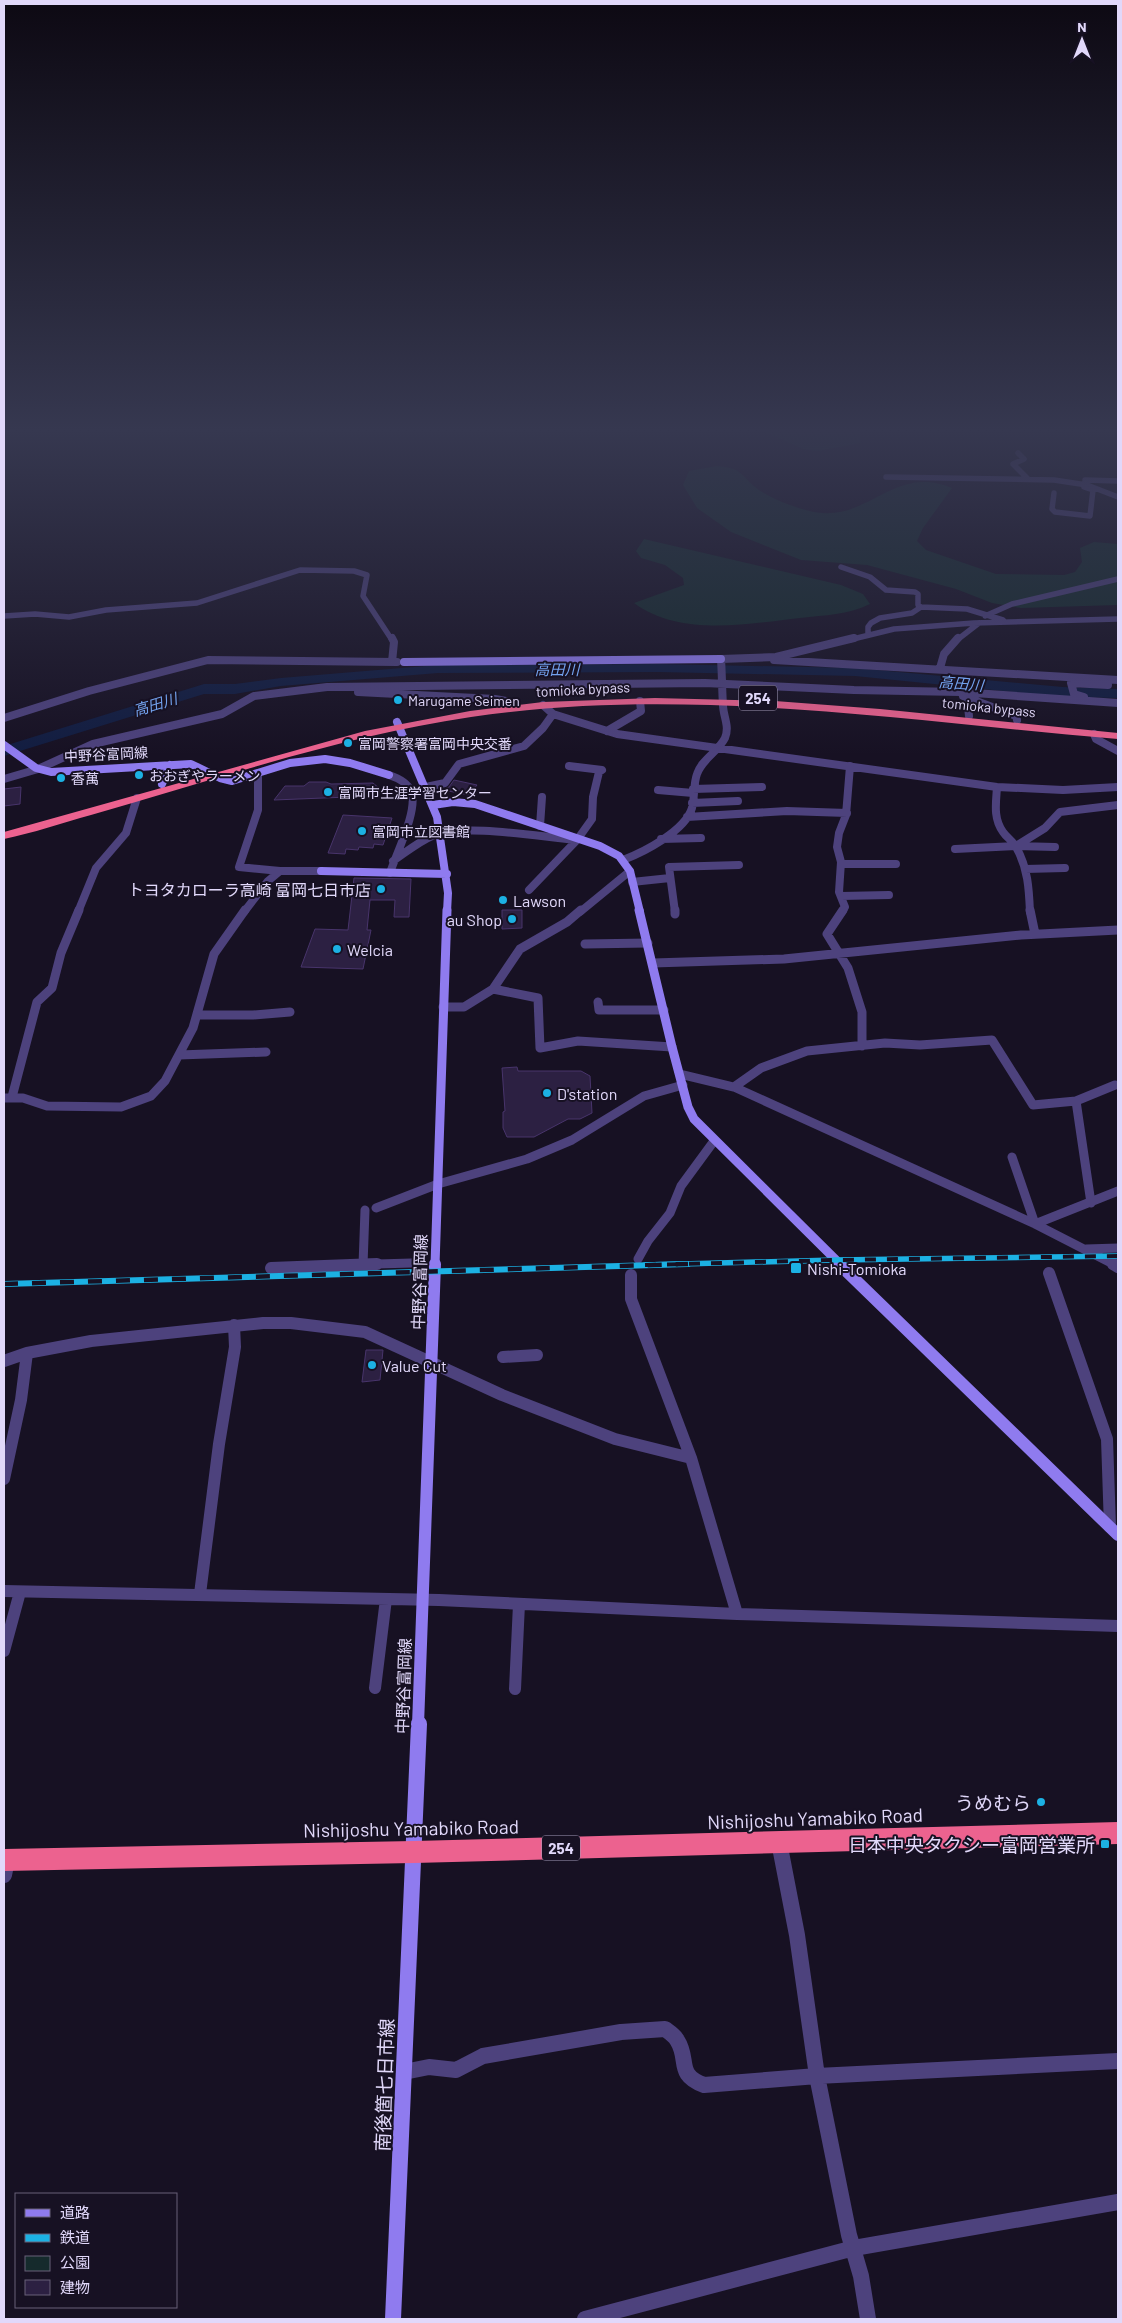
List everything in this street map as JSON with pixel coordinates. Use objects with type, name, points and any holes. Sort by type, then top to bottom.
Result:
[{"type":"highway","name":"tomioka bypass","points":[[4,836],[137,798],[326,738],[508,704],[609,697],[723,699],[969,716],[1118,730]]},
{"type":"highway","name":"tomioka bypass","points":[[4,829],[162,784],[210,774],[399,724],[543,705],[723,699],[880,712],[1118,736]]},
{"type":"highway","points":[[325,759],[323,750],[330,743]]},
{"type":"highway","name":"Nishijoshu Yamabiko Road","points":[[5,1865],[1118,1833]]},
{"type":"street","points":[[841,567],[852,569],[870,577],[886,590],[915,592],[918,594],[918,605],[921,607]]},
{"type":"street","points":[[4,616],[35,614],[69,618],[106,610],[183,605],[197,603],[300,570],[354,571],[367,575],[368,582],[363,589],[363,596],[394,642],[392,662]]},
{"type":"street","points":[[940,668],[940,659],[945,652],[987,615],[1012,604],[1118,579]]},
{"type":"street","points":[[868,633],[868,627],[876,620],[912,613],[921,607],[956,608],[1013,622]]},
{"type":"street","points":[[4,718],[89,691],[208,660],[404,662],[766,658],[868,633],[894,629],[977,623],[1118,619]]},
{"type":"street","points":[[766,658],[777,661],[940,668],[1118,680]]},
{"type":"street","points":[[623,860],[649,849],[687,817],[692,803],[693,781],[701,766],[724,739],[727,730],[720,660]]},
{"type":"street","points":[[1082,677],[1109,685],[1071,684],[1074,694],[1106,702],[1118,708]]},
{"type":"street","points":[[4,779],[37,768],[93,744],[222,714],[254,696],[295,690],[380,686],[723,684],[944,692],[1118,703]]},
{"type":"street","points":[[295,690],[495,699],[506,701],[508,704]]},
{"type":"street","points":[[944,692],[968,697],[1016,716],[1017,720]]},
{"type":"street","points":[[968,697],[969,716]]},
{"type":"street","points":[[607,731],[641,711],[640,701]]},
{"type":"street","points":[[543,705],[553,714],[607,731],[717,748],[997,787],[1063,790],[1118,787]]},
{"type":"street","points":[[426,787],[445,783],[459,764],[524,746],[543,728],[553,714]]},
{"type":"street","name":"中野谷富岡線","points":[[399,724],[433,804],[441,832],[448,893],[414,1852]]},
{"type":"street","points":[[1094,734],[1096,739],[1118,751]]},
{"type":"street","name":"中野谷富岡線","points":[[4,745],[37,768],[51,772],[197,765],[221,780],[232,781],[304,760],[325,759],[352,764],[389,775],[399,778],[408,786],[414,801],[393,861]]},
{"type":"street","points":[[162,784],[170,765]]},
{"type":"street","points":[[530,890],[577,840],[592,819],[593,797],[599,772],[602,770],[569,766]]},
{"type":"street","points":[[850,766],[847,813],[839,833],[837,846],[841,864],[839,892],[844,907],[827,934],[848,968],[862,1012],[862,1046]]},
{"type":"street","points":[[258,773],[258,810],[239,867],[280,871],[447,874]]},
{"type":"street","points":[[658,790],[693,791],[762,787]]},
{"type":"street","points":[[997,787],[996,814],[1003,832],[1016,846],[1025,869],[1030,887],[1030,912],[1035,934]]},
{"type":"street","points":[[540,826],[542,796]]},
{"type":"street","points":[[137,798],[126,833],[96,868],[61,953],[52,988],[37,1002],[8,1097],[47,1106],[121,1106],[151,1096],[165,1081],[193,1028],[214,954],[226,935],[268,881],[280,871]]},
{"type":"street","points":[[692,803],[738,801]]},
{"type":"street","points":[[433,804],[453,802],[475,804],[611,850],[623,860],[630,871],[672,1047],[688,1107],[694,1119],[714,1141],[1114,1531]]},
{"type":"street","points":[[1016,846],[1045,828],[1060,812],[1118,804]]},
{"type":"street","points":[[687,817],[729,816],[747,812],[847,813]]},
{"type":"street","points":[[390,873],[393,861],[430,836],[441,832],[467,830],[577,840]]},
{"type":"street","points":[[661,839],[701,838]]},
{"type":"street","points":[[956,849],[1016,846],[1055,847]]},
{"type":"street","points":[[841,864],[896,864]]},
{"type":"street","points":[[675,914],[668,867],[739,865]]},
{"type":"street","points":[[1025,869],[1065,868]]},
{"type":"street","points":[[443,1007],[464,1007],[493,989],[520,949],[567,922],[630,871]]},
{"type":"street","points":[[632,882],[670,878]]},
{"type":"street","points":[[841,896],[889,895]]},
{"type":"street","points":[[653,963],[784,959],[1035,934],[1118,930]]},
{"type":"street","points":[[586,944],[648,943]]},
{"type":"street","points":[[493,989],[538,998],[540,1048],[578,1040],[672,1047]]},
{"type":"street","points":[[598,1002],[599,1010],[664,1010]]},
{"type":"street","points":[[197,1014],[253,1015],[290,1012]]},
{"type":"street","points":[[734,1087],[761,1068],[807,1051],[885,1043],[920,1045],[992,1040],[1033,1105],[1076,1101],[1116,1085]]},
{"type":"street","points":[[179,1055],[266,1052]]},
{"type":"street","points":[[680,1074],[734,1087],[1035,1224],[1118,1267]]},
{"type":"street","points":[[363,1265],[371,1209],[438,1184],[527,1159],[572,1140],[644,1096],[683,1085]]},
{"type":"street","points":[[1076,1101],[1091,1202]]},
{"type":"street","points":[[638,1260],[648,1241],[670,1213],[681,1186],[714,1141]]},
{"type":"street","points":[[1012,1157],[1035,1224]]},
{"type":"street","points":[[1035,1224],[1118,1191]]},
{"type":"street","points":[[1085,1249],[1118,1248]]},
{"type":"street","points":[[271,1268],[412,1263]]},
{"type":"street","points":[[1049,1273],[1106,1439],[1114,1531]]},
{"type":"street","points":[[631,1275],[631,1299],[691,1458],[737,1614]]},
{"type":"street","points":[[4,1361],[27,1353],[91,1341],[234,1325],[291,1323],[365,1332],[502,1395],[615,1439],[691,1458]]},
{"type":"street","points":[[200,1594],[219,1444],[235,1346],[234,1325]]},
{"type":"street","points":[[4,1479],[22,1400],[27,1353]]},
{"type":"street","points":[[503,1357],[537,1354]]},
{"type":"street","points":[[4,1591],[422,1600],[737,1614],[1118,1626]]},
{"type":"street","points":[[4,1651],[20,1592]]},
{"type":"street","points":[[375,1688],[386,1599]]},
{"type":"street","points":[[515,1689],[519,1604]]},
{"type":"street","points":[[778,1842],[796,1935],[817,2076],[849,2235],[865,2294],[868,2319]]},
{"type":"street","name":"南後箇七日市線","points":[[393,2319],[414,1852]]},
{"type":"street","points":[[404,2072],[429,2067],[456,2070],[482,2056],[621,2032],[664,2029],[677,2038],[685,2075],[694,2083],[704,2085],[817,2076],[1118,2062]]},
{"type":"street","points":[[585,2319],[854,2248],[1118,2202]]},
{"type":"green space","points":[[747,538],[918,538],[917,541],[926,550],[996,574],[1064,575],[1075,572],[1082,562],[1080,548],[1094,542],[1118,544],[1118,605],[1021,608],[992,603],[956,589],[867,565],[801,560]]},
{"type":"green space","points":[[644,539],[841,585],[863,594],[870,604],[836,614],[736,625],[714,626],[672,621],[652,614],[634,603],[684,585],[683,578],[665,565],[641,558],[636,551]]},
{"type":"building","points":[[454,780],[477,785],[469,795],[443,790],[449,787]]},
{"type":"building","name":"富岡市生涯学習センター","points":[[309,782],[326,782],[331,784],[373,783],[380,789],[373,796],[274,800],[285,786],[304,786]]},
{"type":"building","points":[[21,787],[20,804],[4,806],[4,789]]},
{"type":"building","name":"富岡市立図書館","points":[[343,815],[392,818],[383,845],[374,844],[373,848],[359,847],[358,850],[346,849],[345,854],[328,853]]},
{"type":"building","points":[[354,878],[411,879],[409,917],[394,917],[395,900],[370,900],[367,930],[371,930],[363,969],[301,967],[315,929],[348,930]]},
{"type":"building","name":"au Shop","points":[[502,910],[522,910],[522,928],[502,929]]},
{"type":"building","name":"D'station","points":[[517,1067],[518,1071],[581,1071],[590,1076],[592,1113],[580,1119],[568,1119],[534,1137],[507,1137],[503,1128],[503,1112],[505,1111],[502,1068]]},
{"type":"building","name":"Value Cut","points":[[366,1350],[383,1350],[380,1380],[362,1382]]},
{"type":"waterway","name":"高田川","points":[[4,751],[204,689],[235,689],[281,682],[438,669],[658,668],[855,672],[1063,692],[1118,694]]},
{"type":"railway","points":[[645,1265],[1118,1256]]},
{"type":"railway","points":[[4,1284],[688,1264]]},
{"type":"place","name":"Marugame Seimen","points":[[398,700]]},
{"type":"place","name":"富岡警察署富岡中央交番","points":[[348,743]]},
{"type":"place","name":"おおぎやラーメン","points":[[139,775]]},
{"type":"place","name":"香萬","points":[[61,778]]},
{"type":"place","name":"富岡市生涯学習センター","points":[[328,792]]},
{"type":"place","name":"富岡市立図書館","points":[[362,831]]},
{"type":"place","name":"トヨタカローラ高崎 富岡七日市店","points":[[381,889]]},
{"type":"place","name":"Lawson","points":[[503,900]]},
{"type":"place","name":"au Shop","points":[[512,919]]},
{"type":"place","name":"Welcia","points":[[337,949]]},
{"type":"place","name":"D'station","points":[[547,1093]]},
{"type":"place","name":"Nishi-Tomioka","points":[[796,1268]]},
{"type":"place","name":"Value Cut","points":[[372,1365]]},
{"type":"place","name":"うめむら","points":[[1041,1802]]},
{"type":"place","name":"日本中央タクシー富岡営業所","points":[[1105,1844]]}]
